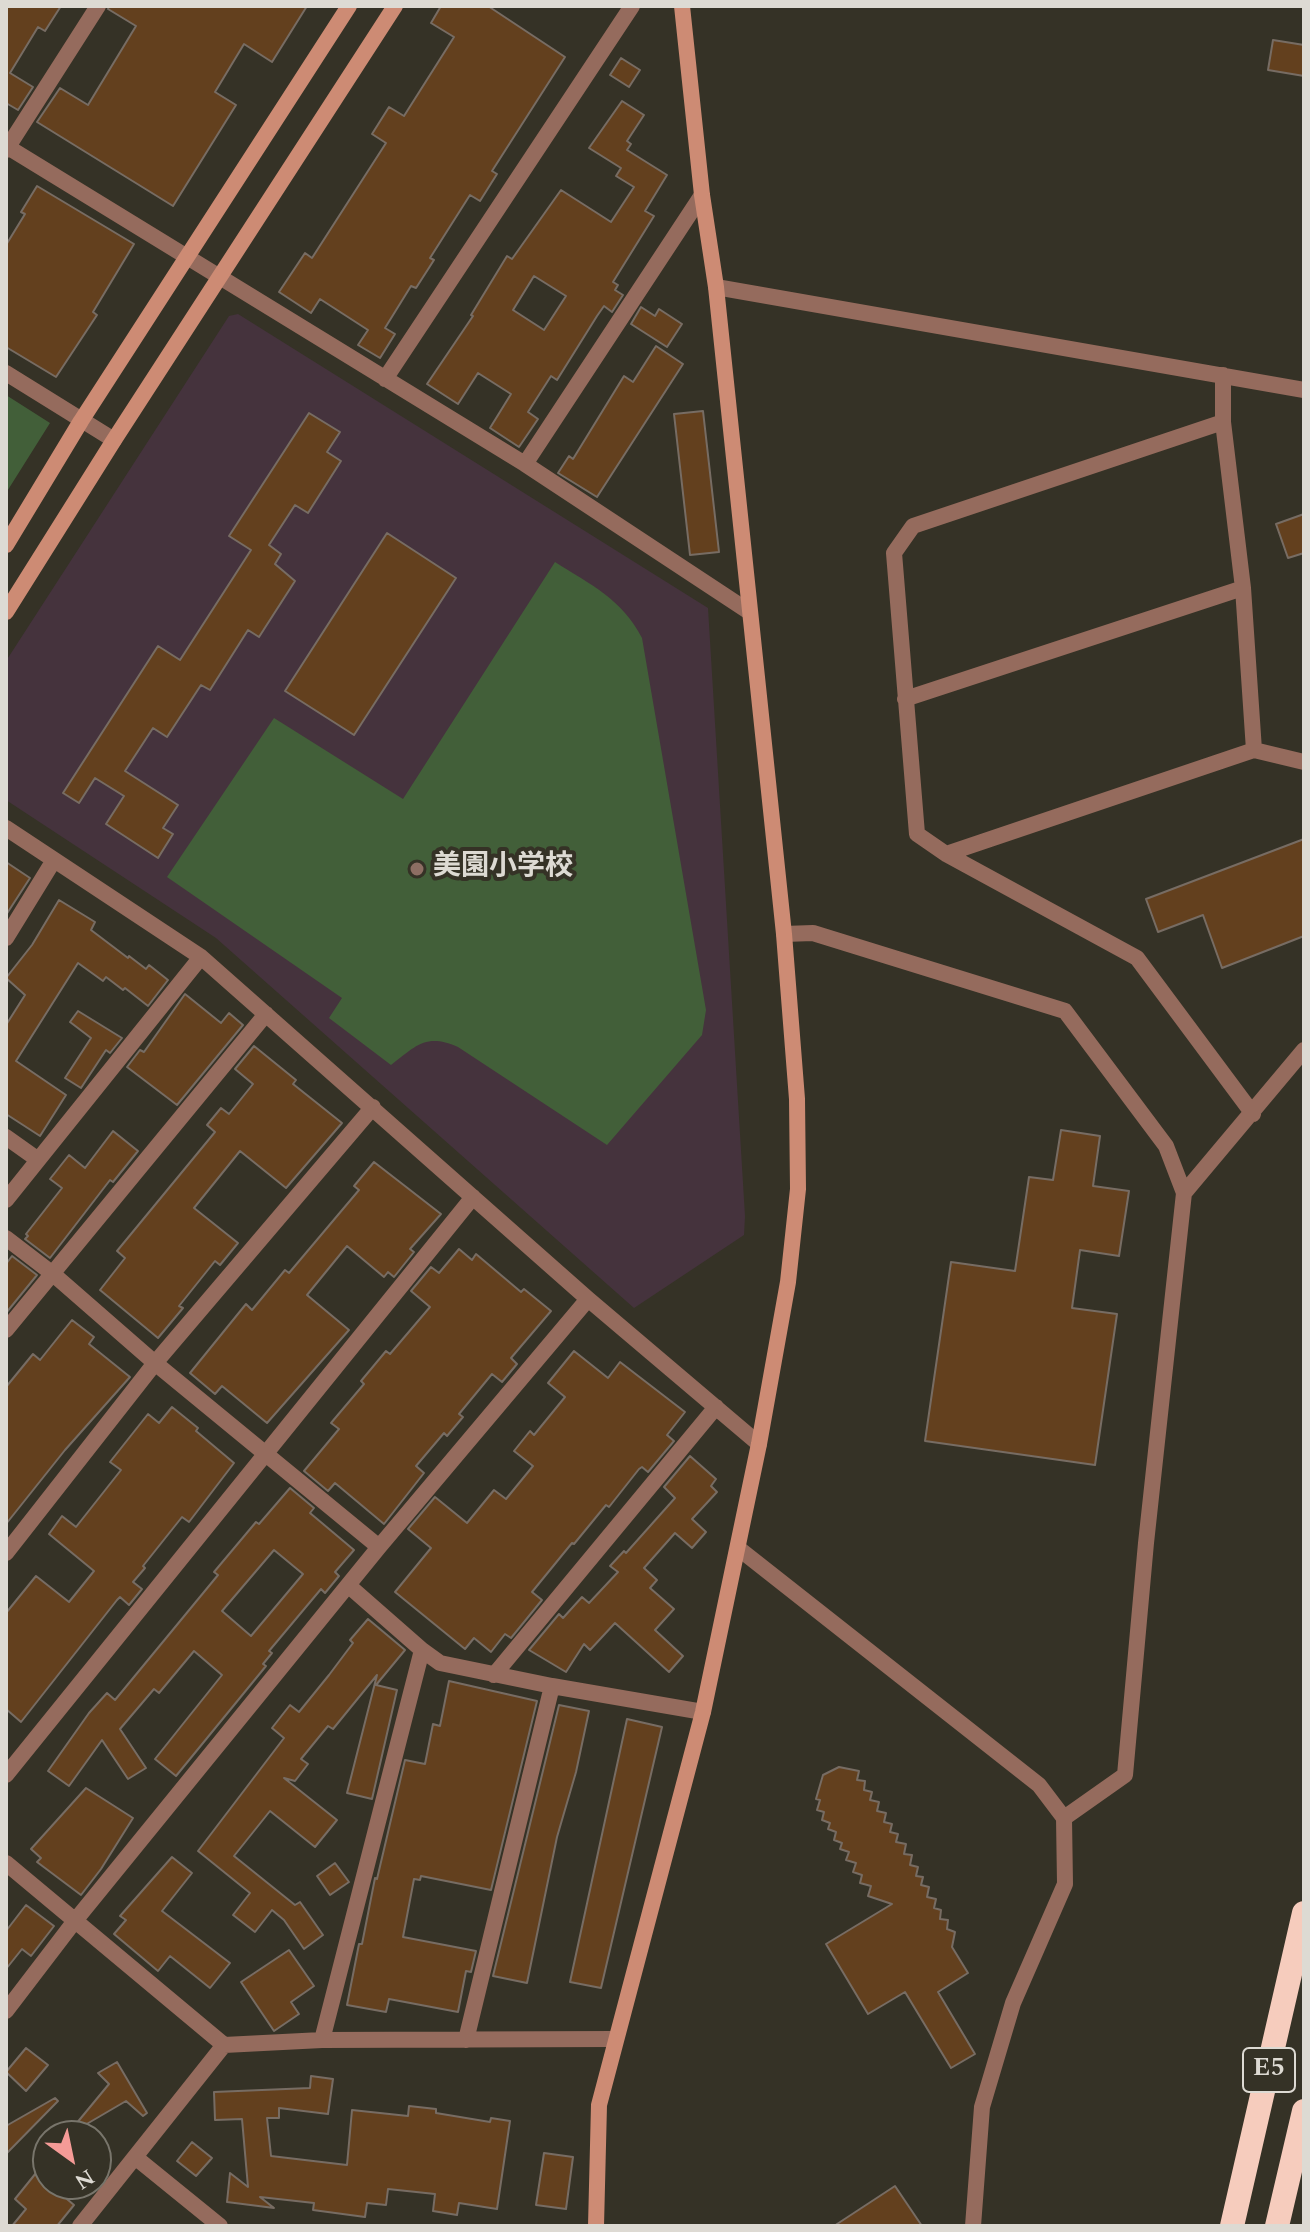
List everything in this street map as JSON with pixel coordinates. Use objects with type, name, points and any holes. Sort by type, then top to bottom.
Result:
[{"type":"highway","name":"E5","points":[[1232,2226],[1304,1913]]},
{"type":"highway","name":"E5","points":[[1277,2226],[1304,2111]]},
{"type":"street","points":[[98,6],[7,148],[525,464],[748,611]]},
{"type":"street","points":[[6,545],[81,421],[349,6]]},
{"type":"street","points":[[6,612],[395,6]]},
{"type":"street","points":[[385,379],[632,6]]},
{"type":"street","points":[[596,2226],[599,2105],[703,1712],[759,1444],[788,1282],[798,1189],[797,1099],[784,934],[716,287],[702,195],[682,6]]},
{"type":"street","points":[[525,464],[702,195]]},
{"type":"street","points":[[716,287],[1304,390]]},
{"type":"street","points":[[6,373],[114,440]]},
{"type":"street","points":[[1223,375],[1223,422],[1243,588],[1254,750]]},
{"type":"street","points":[[1223,422],[913,526],[894,553],[917,834],[946,854],[1137,958],[1253,1114]]},
{"type":"street","points":[[905,699],[1243,588]]},
{"type":"street","points":[[946,854],[1254,750],[1304,762]]},
{"type":"street","points":[[6,828],[201,957],[588,1299],[759,1444]]},
{"type":"street","points":[[6,938],[54,860]]},
{"type":"street","points":[[784,934],[813,933],[1065,1011],[1166,1146],[1184,1193],[1146,1543],[1125,1775],[1064,1818]]},
{"type":"street","points":[[6,1200],[201,957]]},
{"type":"street","points":[[6,1330],[266,1014]]},
{"type":"street","points":[[1184,1193],[1304,1050]]},
{"type":"street","points":[[6,1553],[155,1363],[373,1107]]},
{"type":"street","points":[[6,1137],[37,1159]]},
{"type":"street","points":[[6,1775],[473,1197]]},
{"type":"street","points":[[6,1238],[379,1547]]},
{"type":"street","points":[[6,2011],[74,1922],[379,1547],[588,1299]]},
{"type":"street","points":[[494,1675],[716,1407]]},
{"type":"street","points":[[738,1548],[1039,1785],[1064,1818],[1065,1884],[1013,2003],[982,2107],[973,2226]]},
{"type":"street","points":[[349,1586],[440,1663],[703,1712]]},
{"type":"street","points":[[322,2040],[422,1650]]},
{"type":"street","points":[[466,2040],[552,1686]]},
{"type":"street","points":[[6,1863],[224,2045],[322,2040],[614,2039]]},
{"type":"street","points":[[80,2226],[224,2045]]},
{"type":"street","points":[[135,2157],[220,2226]]},
{"type":"shaded area","name":"美園小学校","points":[[238,314],[708,608],[744,1235],[634,1308],[216,938],[6,800],[6,661],[229,316]]},
{"type":"green space","points":[[6,395],[50,423],[6,493]]},
{"type":"green space","points":[[555,562],[615,603],[642,638],[706,1010],[702,1035],[607,1145],[458,1047],[438,1041],[429,1042],[415,1047],[391,1065],[329,1018],[342,998],[167,877],[274,718],[403,799]]},
{"type":"building","points":[[6,6],[61,6],[45,31],[38,27],[10,73],[33,87],[18,110],[6,103]]},
{"type":"building","points":[[109,6],[307,6],[272,62],[244,44],[215,92],[236,105],[173,206],[37,122],[60,88],[88,105],[136,26],[108,9]]},
{"type":"building","points":[[441,6],[488,6],[565,57],[492,171],[497,174],[480,201],[470,195],[430,258],[434,260],[416,288],[411,286],[385,328],[395,334],[380,358],[358,345],[368,330],[320,299],[311,313],[279,292],[305,253],[312,258],[386,143],[372,134],[389,107],[404,116],[454,37],[431,23]]},
{"type":"building","points":[[1273,40],[1304,45],[1304,76],[1268,70]]},
{"type":"building","points":[[621,58],[640,70],[629,87],[610,75]]},
{"type":"building","points":[[622,101],[644,115],[627,141],[631,144],[627,150],[667,175],[645,211],[654,216],[613,282],[618,285],[615,290],[623,295],[612,312],[604,306],[557,380],[551,376],[528,412],[538,419],[519,447],[490,428],[511,394],[478,373],[458,404],[427,384],[473,316],[507,256],[512,259],[561,190],[611,222],[634,187],[616,176],[621,168],[589,148]],"holes":[[[534,276],[566,296],[544,330],[513,310]]]},
{"type":"building","points":[[37,186],[134,244],[93,312],[97,315],[56,377],[6,347],[6,245],[25,214],[21,212]]},
{"type":"building","points":[[641,307],[655,316],[659,309],[682,324],[667,347],[631,324]]},
{"type":"building","points":[[656,346],[683,364],[597,497],[558,473],[569,456],[573,459],[624,376],[633,382]]},
{"type":"building","points":[[703,411],[719,552],[690,555],[674,414]]},
{"type":"building","points":[[309,413],[340,432],[327,452],[341,461],[308,513],[295,505],[269,545],[281,554],[275,564],[295,581],[259,637],[248,630],[210,690],[201,685],[167,737],[153,728],[125,771],[178,805],[163,828],[173,834],[158,858],[106,824],[124,796],[95,778],[79,803],[63,793],[158,646],[180,660],[251,550],[229,536]]},
{"type":"building","points":[[1304,514],[1304,553],[1288,558],[1276,524]]},
{"type":"building","points":[[387,533],[456,578],[354,735],[285,691]]},
{"type":"building","points":[[1304,839],[1304,936],[1222,968],[1203,915],[1158,932],[1146,899]]},
{"type":"building","points":[[6,862],[30,878],[6,915]]},
{"type":"building","points":[[59,900],[95,922],[91,930],[128,958],[146,969],[149,965],[168,980],[148,1006],[125,988],[123,990],[106,977],[103,981],[78,963],[16,1061],[66,1095],[40,1136],[6,1114],[6,1025],[25,995],[6,978],[32,945]]},
{"type":"building","points":[[185,994],[221,1023],[229,1013],[243,1025],[177,1105],[127,1067],[140,1050],[144,1052]]},
{"type":"building","points":[[78,1011],[122,1038],[110,1053],[106,1050],[81,1088],[65,1078],[91,1038],[70,1022]]},
{"type":"building","points":[[254,1046],[296,1080],[293,1084],[342,1123],[286,1188],[240,1151],[194,1208],[238,1243],[220,1265],[215,1261],[158,1338],[100,1290],[125,1258],[117,1251],[215,1132],[207,1125],[221,1108],[229,1114],[253,1084],[235,1069]]},
{"type":"building","points":[[1061,1130],[1100,1136],[1093,1186],[1129,1191],[1119,1256],[1080,1250],[1072,1308],[1117,1314],[1095,1465],[925,1441],[951,1262],[1015,1271],[1029,1177],[1053,1180]]},
{"type":"building","points":[[113,1131],[138,1151],[113,1182],[110,1180],[50,1258],[25,1239],[62,1188],[50,1179],[69,1155],[85,1168]]},
{"type":"building","points":[[374,1162],[441,1214],[410,1249],[414,1252],[394,1277],[388,1272],[384,1277],[347,1246],[307,1295],[349,1330],[267,1423],[222,1386],[215,1394],[190,1373],[246,1304],[252,1310],[285,1270],[289,1273],[359,1190],[354,1186]]},
{"type":"building","points":[[459,1249],[472,1260],[476,1254],[521,1292],[524,1289],[551,1311],[511,1358],[517,1364],[502,1382],[492,1374],[459,1414],[463,1417],[447,1436],[444,1433],[416,1466],[424,1473],[384,1524],[335,1483],[328,1491],[304,1471],[339,1429],[331,1423],[364,1384],[361,1381],[386,1351],[390,1354],[430,1307],[411,1291],[431,1267],[439,1273]]},
{"type":"building","points":[[12,1256],[37,1275],[6,1313],[6,1264]]},
{"type":"building","points":[[72,1320],[94,1337],[89,1344],[130,1377],[65,1450],[6,1524],[6,1387],[33,1354],[40,1360]]},
{"type":"building","points":[[574,1351],[608,1378],[620,1362],[685,1412],[667,1435],[674,1441],[648,1472],[642,1467],[639,1469],[532,1592],[542,1600],[511,1638],[505,1634],[491,1652],[474,1638],[465,1649],[395,1592],[431,1548],[408,1529],[435,1497],[467,1523],[494,1490],[506,1499],[533,1466],[514,1451],[530,1431],[534,1435],[565,1397],[548,1383]]},
{"type":"building","points":[[172,1407],[234,1463],[189,1522],[182,1517],[143,1566],[145,1568],[133,1582],[142,1589],[129,1605],[120,1597],[117,1600],[21,1722],[6,1709],[6,1613],[36,1576],[69,1602],[94,1571],[49,1534],[62,1516],[76,1527],[121,1470],[110,1462],[148,1414],[159,1423]]},
{"type":"building","points":[[690,1456],[716,1479],[711,1486],[717,1492],[692,1519],[706,1532],[692,1548],[675,1533],[644,1568],[657,1580],[650,1588],[674,1609],[655,1630],[683,1656],[669,1672],[615,1623],[590,1650],[584,1644],[566,1672],[529,1650],[559,1614],[563,1618],[582,1597],[589,1603],[618,1572],[610,1566],[624,1551],[626,1553],[675,1498],[664,1487]]},
{"type":"building","points":[[290,1488],[314,1508],[310,1513],[354,1550],[335,1572],[339,1576],[325,1593],[321,1589],[269,1651],[272,1653],[263,1664],[266,1666],[176,1776],[155,1759],[222,1675],[194,1651],[159,1693],[154,1689],[120,1729],[146,1768],[128,1779],[102,1740],[69,1786],[48,1771],[89,1713],[107,1693],[115,1700],[218,1575],[214,1572],[256,1522],[259,1524]],"holes":[[[274,1550],[303,1574],[251,1636],[222,1611]]]},
{"type":"building","points":[[368,1619],[405,1650],[376,1685],[397,1690],[372,1799],[347,1793],[377,1675],[333,1729],[328,1726],[301,1759],[308,1764],[295,1781],[284,1778],[337,1820],[315,1847],[270,1811],[234,1856],[295,1905],[300,1902],[323,1935],[304,1949],[284,1920],[272,1910],[255,1932],[233,1915],[250,1893],[198,1851],[284,1738],[272,1728],[290,1705],[299,1712]]},
{"type":"building","points":[[449,1681],[537,1701],[491,1890],[421,1876],[420,1880],[414,1879],[403,1937],[476,1951],[471,1972],[466,1971],[458,2012],[389,1999],[386,2012],[347,2005],[405,1760],[425,1764],[433,1724],[440,1726]]},
{"type":"building","points":[[559,1705],[589,1711],[576,1772],[557,1837],[527,1983],[493,1976]]},
{"type":"building","points":[[627,1719],[662,1727],[601,1988],[570,1982]]},
{"type":"building","points":[[839,1767],[859,1771],[857,1780],[865,1781],[864,1790],[872,1792],[870,1800],[879,1802],[877,1811],[886,1813],[884,1822],[892,1824],[890,1832],[898,1834],[896,1842],[906,1844],[904,1854],[912,1855],[910,1865],[918,1867],[916,1876],[923,1877],[921,1885],[929,1887],[927,1897],[936,1899],[934,1908],[941,1910],[940,1919],[948,1920],[947,1929],[955,1932],[952,1947],[968,1973],[938,1992],[975,2054],[951,2068],[905,1992],[868,2014],[826,1944],[892,1904],[868,1896],[871,1886],[860,1883],[862,1875],[853,1872],[856,1863],[846,1860],[849,1852],[840,1849],[842,1843],[834,1840],[836,1832],[828,1829],[830,1823],[822,1820],[824,1812],[817,1810],[820,1800],[816,1799],[823,1775]]},
{"type":"building","points":[[86,1788],[133,1818],[81,1895],[37,1862],[41,1858],[31,1849]]},
{"type":"building","points":[[172,1857],[192,1873],[162,1911],[230,1963],[210,1988],[170,1956],[158,1971],[114,1934],[126,1920],[120,1916]]},
{"type":"building","points":[[335,1863],[349,1882],[330,1895],[317,1876]]},
{"type":"building","points":[[26,1905],[54,1926],[31,1956],[22,1949],[6,1969],[6,1931]]},
{"type":"building","points":[[289,1950],[314,1986],[291,2002],[299,2014],[274,2031],[241,1982]]},
{"type":"building","points":[[26,2048],[48,2065],[26,2091],[6,2072]]},
{"type":"building","points":[[117,2062],[147,2113],[143,2116],[126,2101],[94,2120],[79,2120],[109,2084],[98,2073]]},
{"type":"building","points":[[311,2076],[333,2079],[328,2114],[279,2108],[279,2118],[267,2118],[271,2156],[347,2165],[352,2110],[408,2116],[409,2106],[490,2122],[491,2118],[510,2121],[497,2209],[459,2203],[457,2215],[433,2211],[435,2194],[388,2189],[386,2205],[367,2203],[365,2217],[313,2210],[314,2203],[260,2197],[274,2208],[227,2202],[230,2173],[248,2187],[242,2119],[215,2120],[214,2092],[310,2088]]},
{"type":"building","points":[[55,2098],[58,2101],[39,2120],[32,2120],[32,2128],[6,2154],[6,2126]]},
{"type":"building","points":[[192,2142],[212,2158],[196,2176],[177,2161]]},
{"type":"building","points":[[544,2153],[573,2157],[566,2209],[536,2205]]},
{"type":"building","points":[[32,2178],[32,2200],[68,2200],[74,2205],[57,2226],[12,2226],[26,2209],[15,2199]]},
{"type":"building","points":[[895,2186],[922,2226],[834,2226]]},
{"type":"place","name":"美園小学校","points":[[417,869]]}]
